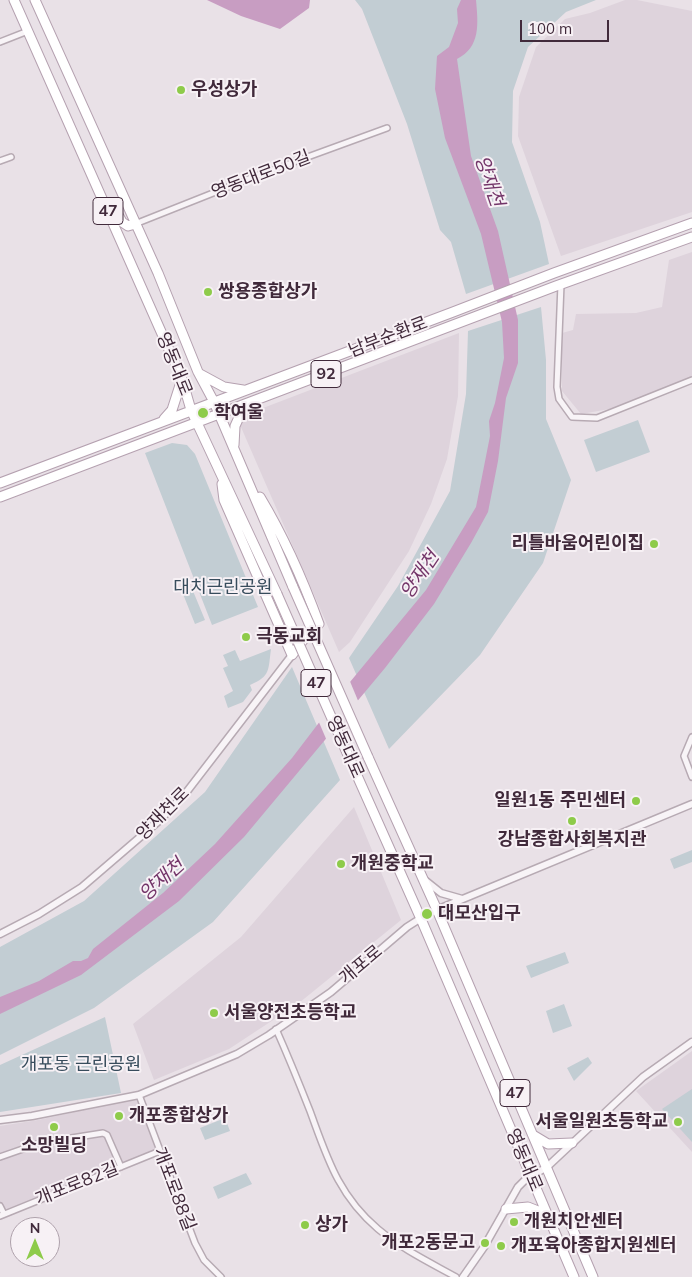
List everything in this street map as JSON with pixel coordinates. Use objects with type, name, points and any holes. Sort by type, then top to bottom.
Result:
[{"type":"main road","name":"영동대로","points":[[14,0],[182,379],[192,410],[277,594],[421,919],[539,1172],[593,1277]]},
{"type":"main road","name":"영동대로","points":[[35,0],[158,274],[198,372],[214,402],[368,757],[423,877],[532,1134],[548,1215],[574,1277]]},
{"type":"main road","points":[[106,208],[117,213],[122,222],[128,226],[135,224]]},
{"type":"main road","name":"남부순환로","points":[[0,483],[554,273],[692,223]]},
{"type":"main road","name":"남부순환로","points":[[0,498],[559,285],[692,237]]},
{"type":"main road","points":[[198,372],[224,387],[246,391]]},
{"type":"main road","points":[[163,421],[172,410],[182,379]]},
{"type":"main road","points":[[234,450],[235,426],[246,404]]},
{"type":"main road","points":[[220,472],[224,500],[292,655],[310,631],[319,624],[301,577],[276,523],[242,467]]},
{"type":"main road","points":[[532,1134],[548,1144],[572,1143]]},
{"type":"main road","points":[[506,1209],[528,1207],[548,1215]]},
{"type":"street","points":[[0,42],[28,30]]},
{"type":"street","name":"영동대로50길","points":[[135,224],[261,174],[387,128]]},
{"type":"street","points":[[0,161],[11,157]]},
{"type":"street","points":[[559,285],[557,387],[559,399],[572,417],[597,418],[692,380]]},
{"type":"street","name":"양재천로","points":[[0,934],[53,906],[82,887],[160,820],[185,794],[292,655]]},
{"type":"street","points":[[692,738],[684,756],[692,777]]},
{"type":"street","name":"개포로","points":[[0,1120],[32,1116],[139,1095],[237,1054],[331,992],[407,927],[437,910],[692,804]]},
{"type":"street","points":[[423,877],[436,890],[462,899]]},
{"type":"street","points":[[276,1029],[301,1087],[325,1156],[340,1185],[377,1228],[404,1249],[456,1277]]},
{"type":"street","points":[[463,1277],[484,1247],[518,1188],[572,1143],[643,1077],[692,1042]]},
{"type":"street","name":"개포로88길","points":[[139,1095],[200,1254],[221,1277]]},
{"type":"street","name":"개포로82길","points":[[0,1157],[33,1145],[103,1132],[107,1135],[121,1167]]},
{"type":"street","name":"개포로82길","points":[[0,1206],[2,1215],[160,1151]]},
{"type":"shaded area","points":[[207,0],[310,0],[309,8],[280,29],[241,16]]},
{"type":"shaded area","points":[[461,0],[476,0],[477,9],[477,26],[474,41],[465,54],[457,59],[471,156],[498,231],[518,320],[518,363],[506,398],[498,461],[488,512],[434,604],[385,668],[244,837],[179,901],[81,975],[0,1014],[0,997],[39,981],[73,961],[81,961],[88,958],[93,949],[163,893],[215,844],[292,758],[350,682],[426,590],[476,507],[490,436],[489,421],[495,403],[504,358],[502,322],[481,234],[445,138],[435,89],[437,56],[449,47],[458,23],[457,9]]},
{"type":"shaded area","points":[[625,0],[637,0],[692,11],[692,212],[561,256],[518,136],[519,97],[536,47],[565,19],[590,13]]},
{"type":"shaded area","points":[[692,252],[692,382],[644,403],[581,414],[562,391],[562,333],[573,330],[576,314],[636,313],[662,307],[669,260]]},
{"type":"shaded area","points":[[459,333],[458,396],[447,459],[431,504],[409,551],[350,642],[339,652],[237,418]]},
{"type":"shaded area","points":[[354,807],[401,920],[299,1003],[229,1049],[154,1080],[133,1024],[241,937]]},
{"type":"shaded area","name":"서울일원초등학교","points":[[692,1051],[692,1152],[636,1091]]},
{"type":"shaded area","points":[[138,1098],[158,1151],[0,1215],[0,1126],[38,1120]]},
{"type":"green space","points":[[355,0],[596,0],[566,12],[528,47],[513,91],[512,142],[540,222],[549,264],[466,294],[451,242],[440,230],[407,124],[362,9]]},
{"type":"green space","points":[[541,307],[546,360],[546,419],[571,480],[543,563],[480,655],[389,749],[349,658],[398,586],[450,491],[466,394],[468,331]]},
{"type":"green space","points":[[638,420],[650,452],[596,472],[584,440]]},
{"type":"green space","name":"대치근린공원","points":[[172,443],[187,445],[195,454],[258,607],[212,625],[145,453]]},
{"type":"green space","points":[[193,591],[205,620],[195,624],[183,594]]},
{"type":"green space","points":[[271,649],[269,667],[265,675],[262,679],[250,685],[252,690],[243,702],[228,708],[224,696],[233,691],[223,668],[228,666],[223,655],[235,650],[240,661]]},
{"type":"green space","points":[[292,667],[340,780],[213,922],[94,1008],[0,1055],[0,947],[84,901],[205,792]]},
{"type":"green space","points":[[692,850],[692,862],[674,869],[670,859]]},
{"type":"green space","points":[[565,952],[569,963],[531,978],[526,966]]},
{"type":"green space","points":[[564,1004],[572,1026],[553,1033],[546,1011]]},
{"type":"green space","name":"개포동 근린공원","points":[[105,1017],[121,1093],[0,1112],[0,1065]]},
{"type":"green space","points":[[588,1057],[592,1063],[574,1081],[567,1068]]},
{"type":"green space","points":[[692,1089],[692,1142],[662,1109]]},
{"type":"green space","points":[[225,1118],[230,1131],[205,1140],[200,1128]]},
{"type":"green space","points":[[246,1173],[252,1184],[218,1199],[213,1187]]},
{"type":"pier","points":[[349,679],[359,703],[327,741],[318,720]]},
{"type":"place","name":"우성상가","points":[[181,90]]},
{"type":"place","name":"쌍용종합상가","points":[[208,292]]},
{"type":"place","name":"학여울","points":[[203,413]]},
{"type":"place","name":"리틀바움어린이집","points":[[654,544]]},
{"type":"place","name":"극동교회","points":[[246,637]]},
{"type":"place","name":"일원1동 주민센터","points":[[636,801]]},
{"type":"place","name":"강남종합사회복지관","points":[[572,821]]},
{"type":"place","name":"개원중학교","points":[[341,864]]},
{"type":"place","name":"대모산입구","points":[[427,914]]},
{"type":"place","name":"서울양전초등학교","points":[[214,1013]]},
{"type":"place","name":"개포종합상가","points":[[119,1116]]},
{"type":"place","name":"서울일원초등학교","points":[[678,1122]]},
{"type":"place","name":"소망빌딩","points":[[54,1127]]},
{"type":"place","name":"개원치안센터","points":[[514,1222]]},
{"type":"place","name":"상가","points":[[305,1225]]},
{"type":"place","name":"개포2동문고","points":[[485,1243]]},
{"type":"place","name":"개포육아종합지원센터","points":[[501,1246]]},
{"type":"water label","name":"양재천","points":[[489,181]]},
{"type":"water label","name":"양재천","points":[[420,575]]},
{"type":"water label","name":"양재천","points":[[162,880]]}]
